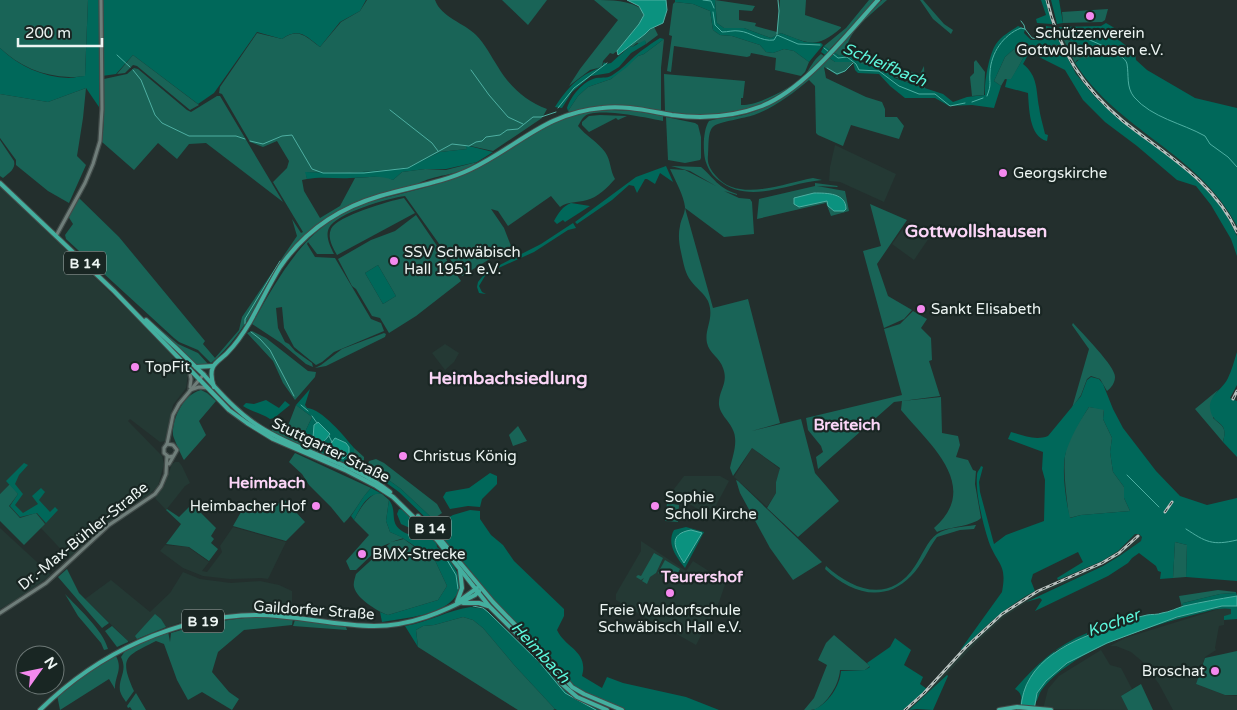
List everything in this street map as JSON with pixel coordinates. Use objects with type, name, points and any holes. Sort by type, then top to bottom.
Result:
[{"type":"main road","points":[[203,376],[240,337],[274,277],[292,252],[317,227],[345,209],[372,198],[418,187],[463,172],[494,156],[546,124],[577,112],[612,107],[688,116],[726,115],[745,112],[762,106],[782,95],[802,80],[878,0]]},
{"type":"main road","name":"Stuttgarter Straße","points":[[0,183],[170,341],[196,367],[212,388],[239,417],[264,434],[347,471],[388,493],[430,533],[459,567]]},
{"type":"main road","name":"Stuttgarter Straße","points":[[114,291],[189,367],[203,376]]},
{"type":"main road","points":[[196,367],[212,367]]},
{"type":"main road","points":[[212,367],[212,388]]},
{"type":"main road","name":"Stuttgarter Straße","points":[[212,388],[265,431],[386,488],[436,534],[480,587],[553,664],[572,688],[622,710]]},
{"type":"main road","points":[[459,567],[462,577],[462,588],[458,603],[479,603],[489,606]]},
{"type":"main road","name":"B 14","points":[[459,567],[476,591]]},
{"type":"main road","name":"Gaildorfer Straße","points":[[40,710],[90,668],[117,652],[160,633],[200,621],[258,615],[376,626],[419,620],[453,606],[480,587]]},
{"type":"main road","points":[[476,591],[548,666],[571,693],[607,710]]},
{"type":"main road","points":[[999,710],[1017,707],[1051,710]]},
{"type":"street","points":[[56,236],[85,183],[100,141],[102,109],[101,0]]},
{"type":"street","points":[[189,367],[191,379],[189,390]]},
{"type":"street","points":[[170,435],[176,452],[173,456],[167,456],[164,450],[170,435],[176,409],[189,390],[203,376]]},
{"type":"street","points":[[189,390],[199,387],[212,388]]},
{"type":"street","points":[[167,444],[174,446]]},
{"type":"street","name":"Dr.-Max-Bühler-Straße","points":[[167,456],[168,466]]},
{"type":"street","name":"Dr.-Max-Bühler-Straße","points":[[0,613],[46,584],[109,525],[155,494],[164,480],[173,456]]},
{"type":"shaded area","points":[[0,0],[88,0],[85,76],[59,76],[40,72],[23,65],[0,48]]},
{"type":"shaded area","points":[[88,0],[100,0],[99,107],[86,88],[48,102],[0,94],[0,48],[23,65],[40,73],[69,78],[85,76]]},
{"type":"shaded area","points":[[103,0],[366,0],[360,11],[340,22],[320,47],[311,39],[298,33],[288,35],[282,39],[257,32],[214,93],[198,104],[133,55],[116,74],[102,76]]},
{"type":"shaded area","points":[[367,0],[435,0],[442,11],[471,31],[479,39],[513,87],[532,102],[547,109],[542,118],[493,151],[466,145],[467,149],[440,152],[409,167],[398,169],[350,173],[306,172],[307,179],[302,180],[304,191],[320,218],[340,206],[355,178],[385,176],[393,180],[402,172],[425,169],[446,170],[477,162],[464,170],[431,178],[405,189],[361,200],[316,226],[300,241],[287,258],[240,331],[227,348],[211,363],[198,350],[174,338],[66,239],[65,235],[73,224],[68,216],[79,198],[119,237],[205,341],[203,344],[215,358],[239,330],[242,317],[297,236],[292,219],[301,233],[303,232],[273,182],[287,168],[289,161],[277,141],[263,147],[250,142],[222,94],[219,93],[220,87],[257,33],[282,39],[288,35],[298,34],[320,47],[341,22],[360,11]]},
{"type":"shaded area","points":[[502,0],[547,0],[528,25]]},
{"type":"shaded area","points":[[594,0],[632,4],[643,10],[643,19],[617,51],[613,54],[610,53],[603,61],[602,67],[590,70],[569,86],[618,20]]},
{"type":"shaded area","points":[[627,0],[666,0],[667,10],[663,23],[650,29],[618,55],[617,51],[644,15],[639,6]]},
{"type":"shaded area","points":[[675,0],[715,0],[717,23],[724,28],[744,28],[771,38],[781,33],[805,42],[821,43],[823,45],[809,62],[794,51],[784,49],[773,53],[766,52],[760,45],[732,36],[720,35],[713,30],[710,11],[693,4],[675,2]]},
{"type":"shaded area","points":[[715,0],[755,6],[752,11],[739,10],[739,20],[756,23],[755,26],[777,32],[780,0],[806,0],[805,15],[841,28],[819,42],[806,42],[781,33],[771,38],[744,28],[724,28],[717,23]]},
{"type":"shaded area","points":[[869,0],[876,0],[829,50],[824,46],[846,28]]},
{"type":"shaded area","points":[[882,0],[887,0],[855,30],[848,44],[847,51],[840,56],[833,52]]},
{"type":"shaded area","points":[[920,0],[923,0],[944,24],[953,30],[951,34],[933,19]]},
{"type":"shaded area","points":[[1041,0],[1046,0],[1052,24],[1037,23],[1036,19],[1046,15]]},
{"type":"shaded area","points":[[1051,0],[1059,0],[1063,23],[1057,24]]},
{"type":"shaded area","points":[[675,2],[693,4],[710,11],[713,30],[720,35],[732,36],[760,45],[766,52],[773,53],[784,49],[794,51],[809,62],[805,72],[801,76],[775,70],[776,58],[751,53],[747,57],[674,46],[671,72],[667,71],[672,36],[669,35],[673,4]]},
{"type":"shaded area","name":"Schützenverein Gottwollshausen e.V.","points":[[1108,9],[1105,20],[1102,22],[1063,23],[1062,12]]},
{"type":"shaded area","points":[[1106,23],[1118,30],[1115,37],[1135,53],[1136,60],[1147,70],[1195,98],[1237,108],[1237,226],[1221,201],[1201,179],[1113,107],[1075,63],[1082,57],[1086,59],[1089,57],[1083,45],[1063,38],[1059,27],[1101,26]]},
{"type":"shaded area","points":[[1018,26],[1025,29],[1024,33],[1031,40],[1040,40],[1046,37],[1046,26],[1052,27],[1076,74],[1096,98],[1122,121],[1190,172],[1215,198],[1237,236],[1237,256],[1231,239],[1211,205],[1196,186],[1177,180],[1105,122],[1083,100],[1065,70],[1039,57],[1060,52],[1056,44],[1039,48],[1014,49],[1005,57],[994,81],[1001,86],[994,108],[972,105],[949,106],[935,98],[905,98],[879,74],[858,73],[853,62],[835,62],[821,52],[824,46],[840,56],[847,51],[858,56],[861,64],[880,66],[894,78],[943,94],[953,102],[967,97],[985,95],[985,83],[993,49],[1006,34]]},
{"type":"shaded area","points":[[654,27],[658,35],[646,44],[645,41],[637,43],[632,47],[630,46],[645,33]]},
{"type":"shaded area","points":[[1053,27],[1059,27],[1075,63],[1099,94],[1121,114],[1180,158],[1214,192],[1237,226],[1237,236],[1215,198],[1199,180],[1122,121],[1096,98],[1076,74],[1063,51]]},
{"type":"shaded area","points":[[660,38],[664,39],[644,54],[638,56],[611,79],[588,87],[578,96],[568,111],[567,108],[571,99],[587,82],[596,78],[612,76],[641,51]]},
{"type":"shaded area","points":[[1063,38],[1083,45],[1090,57],[1077,60],[1075,63]]},
{"type":"shaded area","points":[[664,39],[661,68],[661,111],[615,106],[568,111],[578,96],[588,87],[611,79],[638,56],[644,54]]},
{"type":"shaded area","points":[[645,40],[646,44],[631,53],[619,67],[609,73],[591,76],[572,92],[562,108],[555,107],[565,93],[580,78],[602,67],[604,62],[606,64],[611,63],[630,46],[632,47]]},
{"type":"shaded area","points":[[1056,44],[1061,51],[1046,56],[1025,55],[1011,80],[1005,79],[1001,86],[994,81],[1005,57],[1014,49],[1039,48]]},
{"type":"shaded area","points":[[821,54],[824,56],[806,74],[818,56]]},
{"type":"shaded area","points":[[133,55],[199,105],[190,110],[137,66],[133,65],[125,73],[117,74]]},
{"type":"shaded area","points":[[1025,55],[1028,55],[1023,64],[1031,73],[1036,84],[1039,110],[1045,134],[1048,135],[1047,141],[1041,138],[1033,128],[1028,93],[1005,87],[1007,79],[1011,79]]},
{"type":"shaded area","points":[[858,56],[872,62],[920,74],[924,66],[925,89],[861,64]]},
{"type":"shaded area","points":[[828,57],[835,62],[853,62],[846,71],[837,75],[824,67],[826,78],[866,97],[882,102],[885,109],[885,117],[897,117],[904,126],[899,139],[851,125],[843,146],[818,135],[816,133],[815,86],[809,80],[769,109],[714,126],[709,135],[708,161],[716,176],[725,184],[736,188],[762,189],[813,178],[822,180],[755,192],[729,187],[717,179],[708,168],[704,155],[705,134],[709,121],[759,110],[791,91]]},
{"type":"shaded area","points":[[976,60],[985,72],[984,95],[972,96],[970,77],[974,73],[974,62]]},
{"type":"shaded area","points":[[134,68],[138,69],[191,112],[220,96],[283,202],[206,143],[189,144],[177,159],[158,143],[134,170],[102,142],[104,120],[103,81],[104,79],[127,74]]},
{"type":"shaded area","points":[[664,74],[745,81],[741,105],[756,103],[792,85],[771,99],[733,112],[690,114],[665,112]]},
{"type":"shaded area","points":[[86,88],[77,156],[86,165],[69,203],[48,191],[16,165],[16,160],[0,138],[0,94],[48,102]]},
{"type":"shaded area","points":[[595,111],[635,111],[663,116],[663,121],[611,113],[585,116],[578,126],[605,152],[615,179],[606,189],[591,199],[560,207],[551,196],[508,226],[498,211],[491,209],[504,228],[511,246],[462,276],[405,196],[364,207],[334,222],[329,228],[328,238],[334,254],[317,254],[308,242],[307,244],[315,257],[335,258],[371,319],[381,323],[384,331],[334,352],[316,365],[294,347],[284,328],[282,307],[276,308],[278,328],[285,342],[312,363],[313,367],[306,364],[281,343],[252,324],[287,266],[300,249],[315,233],[332,220],[351,209],[373,201],[435,185],[459,176],[556,121]]},
{"type":"shaded area","points":[[589,116],[627,116],[618,120],[616,118],[589,132],[582,125],[582,122]]},
{"type":"shaded area","points":[[666,117],[698,125],[701,137],[700,160],[685,163],[668,160]]},
{"type":"shaded area","points":[[0,140],[14,161],[12,171],[3,178],[0,176]]},
{"type":"shaded area","points":[[465,145],[493,152],[477,162],[446,169],[402,172],[393,180],[377,177],[307,179],[305,172],[350,173],[398,169],[409,167],[440,152],[467,149]]},
{"type":"shaded area","points":[[835,145],[896,174],[884,202],[840,182],[829,181]]},
{"type":"shaded area","points":[[666,166],[673,182],[660,173],[655,184],[645,179],[637,193],[634,186],[629,185],[612,200],[577,224],[575,222],[636,177]]},
{"type":"shaded area","points":[[671,166],[701,167],[721,186],[737,195],[724,191],[739,198],[750,199],[752,202],[754,234],[724,237],[685,208],[713,308],[748,299],[780,423],[752,431],[801,419],[815,473],[839,501],[798,537],[767,508],[776,493],[776,482],[780,468],[752,448],[733,476],[730,468],[735,448],[735,437],[719,405],[725,374],[722,364],[710,350],[707,343],[706,338],[710,318],[708,301],[693,284],[684,267],[679,229],[685,207],[670,169],[685,170],[716,186],[690,171]]},
{"type":"shaded area","points":[[815,183],[838,186],[817,186],[845,191],[849,211],[831,216],[826,203],[757,219],[759,199],[815,186]]},
{"type":"shaded area","points":[[0,186],[146,327],[188,373],[186,388],[173,405],[165,441],[160,442],[130,419],[128,421],[162,456],[164,464],[158,486],[149,495],[122,511],[70,559],[41,528],[45,523],[20,518],[9,506],[10,485],[0,494]]},
{"type":"shaded area","points":[[814,193],[830,194],[839,197],[843,200],[846,209],[844,211],[834,211],[828,206],[827,201],[799,207],[794,204],[794,198]]},
{"type":"shaded area","points":[[404,198],[415,213],[337,255],[330,236],[331,229],[335,224],[353,214]]},
{"type":"shaded area","points":[[571,203],[590,206],[565,222],[563,220],[557,224],[554,221],[558,215],[563,208]]},
{"type":"shaded area","points":[[870,204],[907,220],[877,264],[888,296],[912,310],[904,319],[884,328],[863,251],[881,246]]},
{"type":"shaded area","name":"SSV Schwäbisch Hall 1951 e.V.","points":[[416,215],[461,281],[416,316],[389,333],[380,318],[372,316],[356,289],[352,286],[338,259],[371,240],[395,231]],"holes":[[[378,265],[396,296],[383,304],[365,273]]]},
{"type":"shaded area","points":[[908,222],[931,235],[914,260],[892,244]]},
{"type":"shaded area","points":[[573,223],[576,228],[568,230],[534,252],[485,276],[479,286],[482,292],[486,294],[479,293],[478,282],[486,272],[541,244]]},
{"type":"shaded area","points":[[378,265],[396,296],[383,304],[365,273]]},
{"type":"shaded area","points":[[913,311],[927,319],[921,328],[931,338],[932,360],[929,361],[940,396],[894,402],[818,469],[816,457],[823,452],[821,446],[808,430],[806,418],[902,395],[884,329],[900,324]]},
{"type":"shaded area","points":[[1073,323],[1104,358],[1114,372],[1115,377],[1107,391],[1100,379],[1091,376],[1087,379],[1081,395],[1072,408],[1089,349],[1072,325]]},
{"type":"shaded area","points":[[154,324],[178,344],[198,353],[208,364],[201,366],[194,363]]},
{"type":"shaded area","points":[[252,331],[266,338],[308,371],[316,372],[315,377],[295,400],[283,383],[273,361],[247,333]]},
{"type":"shaded area","points":[[384,333],[386,334],[385,337],[326,366],[315,368],[342,349]]},
{"type":"shaded area","points":[[445,344],[459,353],[454,362],[445,370],[432,353]]},
{"type":"shaded area","points":[[1237,352],[1237,385],[1230,398],[1237,401],[1237,457],[1223,442],[1224,430],[1211,414],[1210,403],[1226,382]]},
{"type":"shaded area","points":[[1091,377],[1099,379],[1123,428],[1156,471],[1180,496],[1207,505],[1237,498],[1237,581],[1186,577],[1187,545],[1175,542],[1173,578],[1160,579],[1161,572],[1139,553],[1108,576],[1035,611],[1042,600],[1040,598],[1026,602],[1103,566],[1121,555],[1141,541],[1142,537],[1139,534],[1135,534],[1118,551],[1102,561],[1058,580],[1057,578],[1083,562],[1078,552],[1033,574],[1031,581],[1035,591],[996,617],[962,651],[961,649],[1002,592],[1004,576],[990,545],[983,520],[977,491],[977,474],[981,466],[983,467],[979,482],[980,492],[994,544],[1006,535],[1044,521],[1045,480],[1042,469],[1043,452],[1008,439],[1011,432],[1034,438],[1048,436],[1081,396],[1087,380]],"holes":[[[1089,407],[1104,410],[1103,419],[1112,438],[1110,452],[1113,472],[1124,487],[1124,498],[1130,511],[1081,515],[1070,518],[1064,476],[1066,452],[1070,440]]]},
{"type":"shaded area","points":[[310,389],[305,405],[307,408],[326,418],[354,448],[354,453],[346,466],[304,447],[305,432],[312,417],[296,405]]},
{"type":"shaded area","points":[[201,390],[216,401],[199,421],[206,435],[184,460],[173,435],[173,428],[177,414],[184,402],[189,396]]},
{"type":"shaded area","points":[[1218,390],[1213,398],[1213,418],[1224,430],[1223,442],[1195,409]]},
{"type":"shaded area","points":[[941,397],[942,433],[958,436],[960,445],[956,457],[968,460],[973,470],[976,471],[975,484],[981,518],[977,521],[937,532],[934,528],[948,512],[953,497],[952,481],[946,466],[936,451],[901,410],[902,401]]},
{"type":"shaded area","points":[[266,400],[279,408],[285,401],[290,405],[270,419],[243,406],[246,403],[254,404]]},
{"type":"shaded area","points":[[296,405],[312,417],[305,432],[304,447],[271,432],[274,425],[286,431]]},
{"type":"shaded area","points":[[1089,407],[1104,409],[1103,419],[1112,438],[1110,452],[1113,472],[1124,487],[1124,498],[1130,511],[1081,515],[1069,518],[1065,479],[1066,449],[1071,436]]},
{"type":"shaded area","points":[[318,422],[330,434],[322,443],[318,443],[313,438],[314,425]]},
{"type":"shaded area","points":[[518,426],[527,441],[513,446],[509,435]]},
{"type":"shaded area","points":[[335,438],[346,443],[349,447],[349,453],[343,459],[326,450]]},
{"type":"shaded area","points":[[354,448],[364,457],[364,461],[355,469],[346,466],[354,453]]},
{"type":"shaded area","points":[[752,448],[780,469],[776,482],[776,493],[767,507],[734,477]]},
{"type":"shaded area","points":[[295,453],[371,488],[344,523],[309,485],[302,474],[289,462]]},
{"type":"shaded area","points":[[376,459],[384,463],[437,504],[442,513],[433,519],[401,489],[375,470],[374,474],[368,472],[369,461]]},
{"type":"shaded area","points":[[179,462],[182,466],[190,483],[185,486],[166,510],[155,498],[164,486],[172,464]]},
{"type":"shaded area","points":[[24,463],[28,465],[19,475],[15,484],[23,494],[15,505],[23,513],[38,504],[32,496],[41,488],[45,492],[39,500],[50,512],[55,507],[58,510],[46,523],[37,513],[20,517],[10,506],[18,494],[6,481]]},
{"type":"shaded area","points":[[375,470],[401,489],[433,519],[429,521],[399,492],[374,474]]},
{"type":"shaded area","points":[[490,473],[497,476],[497,484],[482,499],[480,507],[468,506],[450,509],[443,497],[446,492],[469,488]]},
{"type":"shaded area","points":[[684,476],[720,476],[729,481],[713,511],[705,506],[701,511],[671,493]]},
{"type":"shaded area","points":[[736,480],[822,562],[793,580],[770,548],[740,493]]},
{"type":"shaded area","points":[[10,484],[18,494],[9,506],[20,518],[36,513],[45,524],[24,545],[0,521],[0,494]]},
{"type":"shaded area","points":[[371,488],[382,494],[369,498],[354,520],[351,516]]},
{"type":"shaded area","points":[[376,493],[382,494],[389,500],[386,521],[390,532],[404,538],[391,542],[404,539],[424,555],[432,554],[447,586],[438,600],[388,615],[368,604],[356,591],[354,584],[356,574],[390,543],[380,547],[356,570],[350,570],[346,561],[369,535],[354,520],[363,505]]},
{"type":"shaded area","points":[[283,498],[305,522],[286,541],[233,526],[241,512],[253,499],[273,510]]},
{"type":"shaded area","points":[[389,500],[397,527],[408,534],[425,530],[436,540],[437,547],[457,572],[460,583],[458,592],[443,607],[413,617],[382,622],[380,612],[388,615],[438,600],[447,586],[432,554],[424,555],[418,552],[419,549],[390,532],[386,521]]},
{"type":"shaded area","points":[[667,503],[679,505],[678,522],[665,521]]},
{"type":"shaded area","points":[[192,504],[216,528],[211,536],[214,539],[211,543],[218,549],[209,561],[189,547],[166,544],[181,524],[166,510],[179,517]]},
{"type":"shaded area","points":[[399,509],[404,510],[420,526],[410,528],[401,524],[397,514]]},
{"type":"shaded area","points":[[470,510],[480,511],[480,519],[491,535],[503,545],[514,561],[564,609],[564,616],[557,630],[579,655],[583,668],[582,676],[602,688],[607,677],[623,683],[686,697],[719,710],[625,710],[570,683],[548,654],[506,614],[460,558],[431,527],[453,515]]},
{"type":"shaded area","points":[[976,525],[974,529],[960,530],[937,537],[915,572],[901,585],[890,590],[867,592],[856,589],[845,584],[825,569],[826,566],[848,582],[872,590],[894,586],[905,578],[915,566],[930,541],[937,534],[950,529]]},
{"type":"shaded area","points":[[233,527],[286,542],[268,579],[230,579],[203,576],[183,568],[160,551],[165,545],[188,547],[209,562],[202,571],[207,572],[222,552],[220,546]]},
{"type":"shaded area","points":[[686,527],[704,532],[685,568],[672,546],[671,540],[674,530]]},
{"type":"shaded area","points":[[0,528],[51,575],[23,596],[0,609]]},
{"type":"shaded area","points":[[691,530],[702,533],[684,563],[675,542],[679,535]]},
{"type":"shaded area","points":[[1135,534],[1139,534],[1142,538],[1141,541],[1121,555],[1084,575],[1039,594],[1004,617],[974,645],[926,696],[909,710],[903,710],[927,689],[970,641],[1020,599],[1102,561],[1118,551]]},
{"type":"shaded area","name":"Freie Waldorfschule Schwäbisch Hall e.V.","points":[[641,541],[686,571],[693,561],[726,582],[719,602],[696,645],[668,629],[662,628],[616,600],[616,594],[641,551]]},
{"type":"shaded area","points":[[1175,542],[1187,545],[1186,577],[1173,578]]},
{"type":"shaded area","points":[[654,553],[663,558],[656,573],[650,577],[647,584],[642,581],[644,578],[641,580],[636,577],[638,575],[641,576]]},
{"type":"shaded area","points":[[665,560],[680,569],[673,582],[658,573]]},
{"type":"shaded area","points":[[67,569],[79,593],[109,623],[102,628],[58,577]]},
{"type":"shaded area","points":[[183,572],[200,579],[231,583],[260,581],[279,585],[292,591],[292,614],[221,614],[189,619],[129,642],[85,599],[111,580],[150,612],[170,593]]},
{"type":"shaded area","points":[[1218,590],[1236,593],[1220,594],[1183,603],[1182,607],[1179,596]]},
{"type":"shaded area","points":[[1236,592],[1237,596],[1182,607],[1183,603]]},
{"type":"shaded area","points":[[65,594],[96,627],[108,649],[104,650],[101,643],[78,616]]},
{"type":"shaded area","points":[[1237,596],[1237,606],[1222,606],[1177,617],[1107,643],[1067,663],[1046,681],[1037,693],[1034,710],[1021,710],[1024,693],[1030,678],[1040,665],[1067,645],[1139,617]]},
{"type":"shaded area","points":[[1222,606],[1237,606],[1237,619],[1224,620],[1224,616],[1231,614],[1231,609],[1214,610],[1148,628],[1097,648],[1139,630]]},
{"type":"shaded area","points":[[471,607],[485,609],[546,669],[569,695],[599,710],[555,709],[483,628],[473,620],[463,617],[423,626],[416,630],[418,647],[405,626]]},
{"type":"shaded area","points":[[1222,608],[1231,609],[1231,615],[1224,616],[1224,625],[1219,626],[1216,650],[1205,657],[1196,684],[1225,695],[1237,696],[1237,710],[1173,710],[1159,684],[1143,662],[1131,652],[1116,646],[1110,646],[1125,638]]},
{"type":"shaded area","points":[[155,614],[166,627],[137,639],[135,636]]},
{"type":"shaded area","points":[[264,617],[293,619],[292,625],[244,630],[218,652],[212,672],[229,692],[239,699],[232,710],[202,692],[188,700],[177,680],[164,644],[156,641],[138,650],[128,658],[126,664],[127,671],[134,691],[126,702],[120,691],[124,666],[121,657],[125,651],[168,631],[170,642],[171,633],[182,630],[228,620]]},
{"type":"shaded area","points":[[463,617],[473,620],[483,628],[555,709],[518,710],[418,647],[416,630],[423,626]]},
{"type":"shaded area","points":[[295,620],[346,627],[347,630],[293,626]]},
{"type":"shaded area","points":[[112,626],[128,642],[117,647],[105,631]]},
{"type":"shaded area","points":[[1087,633],[1087,635],[1057,650],[1066,643]]},
{"type":"shaded area","points":[[834,635],[870,666],[865,670],[840,670],[835,686],[825,702],[816,709],[804,710],[814,698],[827,665],[818,660],[826,643]]},
{"type":"shaded area","points":[[895,638],[911,650],[904,665],[923,677],[920,684],[927,689],[903,710],[813,710],[824,703],[832,694],[838,683],[841,671],[865,670],[870,667],[867,663],[890,647]]},
{"type":"shaded area","points":[[1097,648],[1082,656],[1050,680],[1034,704],[1038,691],[1056,671],[1073,660]]},
{"type":"shaded area","points":[[1101,650],[1110,665],[1121,668],[1132,689],[1121,696],[1128,710],[1043,709],[1048,689],[1059,676]]},
{"type":"shaded area","name":"Broschat","points":[[1237,651],[1237,695],[1225,695],[1196,684],[1205,658]]},
{"type":"shaded area","points":[[1054,652],[1021,705],[1021,696],[1015,689],[1039,664]]},
{"type":"shaded area","points":[[116,656],[119,669],[115,689],[109,679],[60,710],[57,695],[65,695],[65,689],[90,671]]},
{"type":"shaded area","points":[[947,675],[933,710],[909,710]]},
{"type":"shaded area","points":[[1141,684],[1153,710],[1128,710],[1121,696]]},
{"type":"shaded area","points":[[136,693],[146,710],[132,710],[130,707],[128,708],[127,706]]},
{"type":"waterway","name":"Schleifbach","points":[[703,0],[711,1],[714,8]]},
{"type":"waterway","points":[[777,34],[778,0]]},
{"type":"waterway","name":"Schleifbach","points":[[713,12],[715,25],[722,32],[743,32],[769,40],[774,40],[777,35],[798,44],[820,45]]},
{"type":"waterway","name":"Schleifbach","points":[[1021,21],[1025,29]]},
{"type":"waterway","name":"Schleifbach","points":[[987,96],[993,58],[999,45],[1009,35],[1021,28],[1025,29],[1032,38],[1038,39],[1050,34]]},
{"type":"waterway","name":"Schleifbach","points":[[1067,32],[1119,55],[1127,64],[1131,93],[1141,104],[1158,115],[1205,136],[1210,144],[1228,157],[1237,167]]},
{"type":"waterway","name":"Schleifbach","points":[[824,48],[829,52]]},
{"type":"waterway","name":"Schleifbach","points":[[833,54],[838,58],[847,57],[856,64],[859,70],[879,71],[899,86],[919,94],[935,94],[950,106],[965,103]]},
{"type":"waterway","points":[[117,55],[130,67]]},
{"type":"waterway","points":[[558,108],[574,88],[607,63]]},
{"type":"waterway","points":[[827,68],[837,74],[845,71],[853,63]]},
{"type":"waterway","points":[[133,70],[141,80],[155,115],[162,123],[189,136],[236,136],[245,139]]},
{"type":"waterway","points":[[471,70],[508,117],[523,124]]},
{"type":"waterway","name":"Schleifbach","points":[[972,102],[983,98]]},
{"type":"waterway","points":[[390,110],[432,143],[438,151]]},
{"type":"waterway","points":[[250,141],[263,144],[282,136],[292,135],[312,169],[323,173],[364,173],[408,168],[452,144],[469,146],[482,141],[486,137],[500,135],[507,130],[518,129],[533,117],[541,117],[556,112]]},
{"type":"waterway","name":"Heimbach","points":[[245,324],[245,319],[280,261]]},
{"type":"waterway","name":"Heimbach","points":[[251,332],[270,350],[294,396]]},
{"type":"waterway","name":"Heimbach","points":[[301,405],[308,411]]},
{"type":"waterway","name":"Heimbach","points":[[312,416],[317,423]]},
{"type":"waterway","name":"Heimbach","points":[[329,436],[332,442]]},
{"type":"waterway","points":[[1127,475],[1159,507]]},
{"type":"waterway","points":[[1186,529],[1210,542],[1221,543],[1237,540]]},
{"type":"waterway","name":"Heimbach","points":[[447,560],[456,575],[458,589]]},
{"type":"waterway","name":"Heimbach","points":[[473,606],[483,608],[488,612],[540,663],[565,693],[596,710]]},
{"type":"railway","points":[[1047,0],[1058,35],[1074,67],[1085,82],[1109,109],[1202,183],[1216,198],[1237,232]]},
{"type":"railway","points":[[1233,399],[1237,391]]},
{"type":"railway","points":[[1165,512],[1172,502]]},
{"type":"railway","points":[[905,710],[924,693],[966,647],[1002,614],[1038,591],[1102,563],[1119,553],[1138,536]]},
{"type":"place","name":"Schützenverein Gottwollshausen e.V.","points":[[1090,16]]},
{"type":"place","name":"Georgskirche","points":[[1003,173]]},
{"type":"place","name":"SSV Schwäbisch Hall 1951 e.V.","points":[[394,261]]},
{"type":"place","name":"Sankt Elisabeth","points":[[921,309]]},
{"type":"place","name":"TopFit","points":[[135,367]]},
{"type":"place","name":"Christus König","points":[[403,456]]},
{"type":"place","name":"Heimbacher Hof","points":[[316,506]]},
{"type":"place","name":"Sophie Scholl Kirche","points":[[655,506]]},
{"type":"place","name":"BMX-Strecke","points":[[362,554]]},
{"type":"place","name":"Freie Waldorfschule Schwäbisch Hall e.V.","points":[[670,593]]},
{"type":"place","name":"Broschat","points":[[1215,671]]},
{"type":"district","name":"Gottwollshausen","points":[[976,231]]},
{"type":"district","name":"Heimbachsiedlung","points":[[508,378]]},
{"type":"district","name":"Breiteich","points":[[847,424]]},
{"type":"district","name":"Heimbach","points":[[267,482]]},
{"type":"district","name":"Teurershof","points":[[702,576]]},
{"type":"water label","name":"Kocher","points":[[1113,622]]}]
